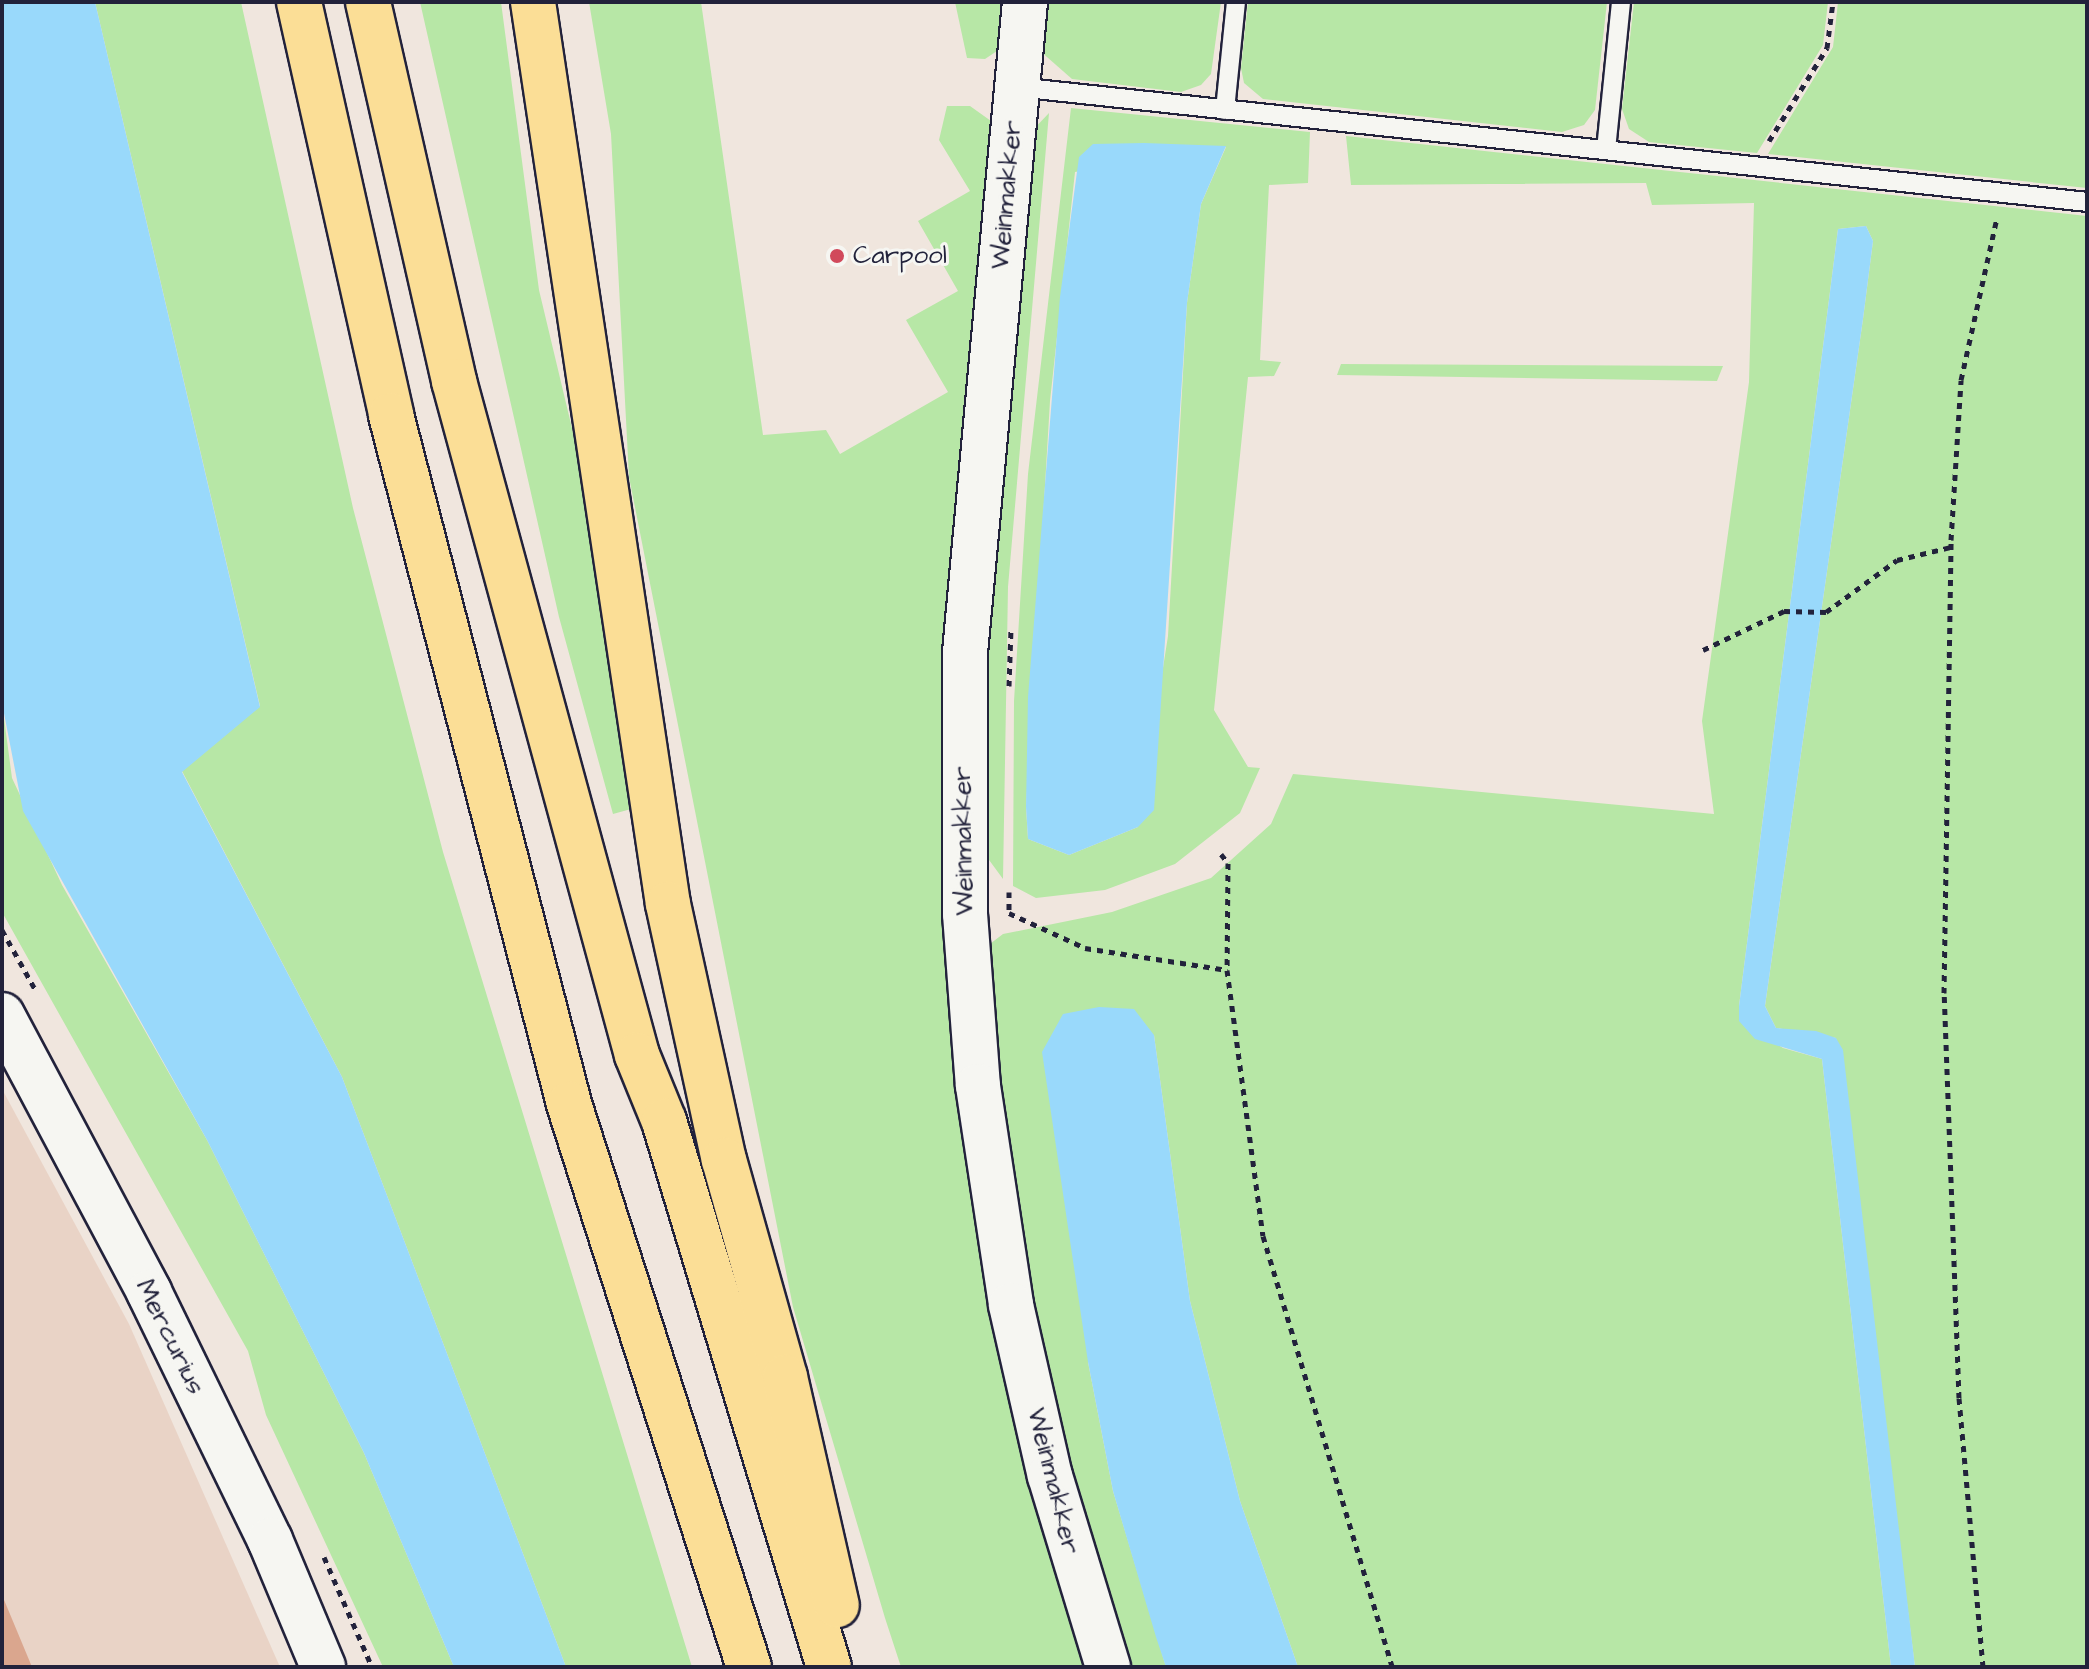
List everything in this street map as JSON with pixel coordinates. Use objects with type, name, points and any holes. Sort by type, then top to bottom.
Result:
[{"type":"highway","points":[[299,2],[391,415],[569,1104],[749,1667]]},
{"type":"highway","points":[[368,2],[454,381],[637,1055],[664,1121],[829,1667]]},
{"type":"highway","points":[[533,2],[668,904],[724,1160],[830,1567],[846,1667]]},
{"type":"main road","name":"Weinmakker","points":[[1025,2],[965,652],[965,914],[978,1086],[1011,1305],[1050,1476],[1108,1667]]},
{"type":"main road","name":"Mercurius","points":[[2,1015],[149,1292],[270,1540],[323,1667]]},
{"type":"lane","points":[[1225,110],[1236,2]]},
{"type":"lane","points":[[1606,150],[1621,2]]},
{"type":"lane","points":[[1017,87],[2087,202]]},
{"type":"path","points":[[1754,166],[1827,48],[1833,2]]},
{"type":"path","points":[[1983,1667],[1959,1398],[1944,993],[1951,547],[1961,380],[2004,192]]},
{"type":"path","points":[[1703,650],[1784,611],[1826,612],[1897,560],[1951,547]]},
{"type":"path","points":[[1008,694],[1012,616]]},
{"type":"path","points":[[1221,854],[1228,863],[1227,970],[1263,1236],[1392,1667]]},
{"type":"path","points":[[1009,884],[1009,913],[1068,942],[1227,970]]},
{"type":"shaded area","points":[[2,1089],[129,1324],[280,1667],[2,1667]]},
{"type":"green space","points":[[95,2],[241,2],[353,508],[443,852],[692,1667],[566,1667],[342,1077],[182,771],[260,706]]},
{"type":"green space","points":[[420,2],[501,2],[539,290],[586,487],[631,809],[613,814],[559,617]]},
{"type":"green space","points":[[589,2],[701,2],[763,435],[826,430],[840,454],[948,392],[906,320],[958,291],[918,221],[970,191],[939,140],[947,106],[970,106],[991,121],[995,138],[945,914],[1090,1667],[901,1667],[885,1618],[793,1307],[629,477],[611,134]]},
{"type":"green space","points":[[955,2],[1008,2],[997,51],[985,59],[967,58]]},
{"type":"green space","points":[[1040,2],[1221,2],[1211,74],[1201,85],[1181,92],[1072,79],[1039,50]]},
{"type":"green space","points":[[1248,2],[1607,2],[1595,110],[1584,125],[1562,132],[1263,99],[1244,83],[1241,68]]},
{"type":"green space","points":[[1634,2],[1828,2],[1823,45],[1757,153],[1649,142],[1629,129],[1622,109]]},
{"type":"green space","points":[[1838,2],[2087,2],[2087,188],[1768,154],[1833,47]]},
{"type":"green space","points":[[1071,108],[1310,132],[1308,183],[1269,185],[1260,360],[1281,362],[1274,376],[1248,377],[1214,710],[1248,767],[1260,768],[1240,813],[1175,864],[1105,890],[1036,898],[1013,886],[1014,701],[1028,474]],"holes":[[[1226,147],[1201,204],[1187,303],[1168,636],[1138,827],[1069,855],[1028,839],[1026,807],[1050,401],[1075,172]]]},
{"type":"green space","points":[[1049,113],[1008,587],[1003,879],[981,849],[983,702],[1030,133]]},
{"type":"green space","points":[[1346,136],[2087,216],[2087,1667],[1915,1667],[1836,1038],[1776,1028],[1765,1006],[1863,319],[1873,241],[1866,226],[1838,229],[1739,1006],[1740,1021],[1783,1048],[1822,1059],[1891,1667],[1298,1667],[1240,1501],[1190,1301],[1154,1035],[1088,1362],[1113,1491],[1166,1667],[1127,1667],[1050,1396],[1010,1187],[986,947],[1003,934],[1112,912],[1211,878],[1271,824],[1293,774],[1714,814],[1702,721],[1749,382],[1754,203],[1652,205],[1646,183],[1351,185]]},
{"type":"green space","points":[[1341,364],[1723,366],[1717,381],[1337,375]]},
{"type":"green space","points":[[2,703],[12,778],[62,885],[207,1140],[364,1453],[454,1667],[383,1667],[266,1415],[248,1351],[2,912]]},
{"type":"water","points":[[2,2],[95,2],[260,707],[182,772],[342,1077],[566,1667],[454,1667],[364,1453],[207,1140],[23,811],[2,703]]},
{"type":"water","points":[[1093,144],[1226,146],[1201,204],[1187,303],[1154,810],[1138,827],[1069,855],[1028,839],[1026,807],[1028,697],[1060,297],[1079,157]]},
{"type":"water","points":[[1866,226],[1873,241],[1863,319],[1765,1006],[1776,1028],[1816,1031],[1836,1038],[1843,1050],[1915,1667],[1891,1667],[1822,1059],[1755,1039],[1739,1021],[1838,229]]},
{"type":"water","points":[[1099,1007],[1134,1009],[1154,1035],[1190,1301],[1240,1501],[1298,1667],[1166,1667],[1156,1637],[1113,1491],[1088,1362],[1042,1052],[1063,1014]]},
{"type":"building","points":[[2,1595],[32,1667],[2,1667]]},
{"type":"place","name":"Carpool","points":[[837,256]]}]
